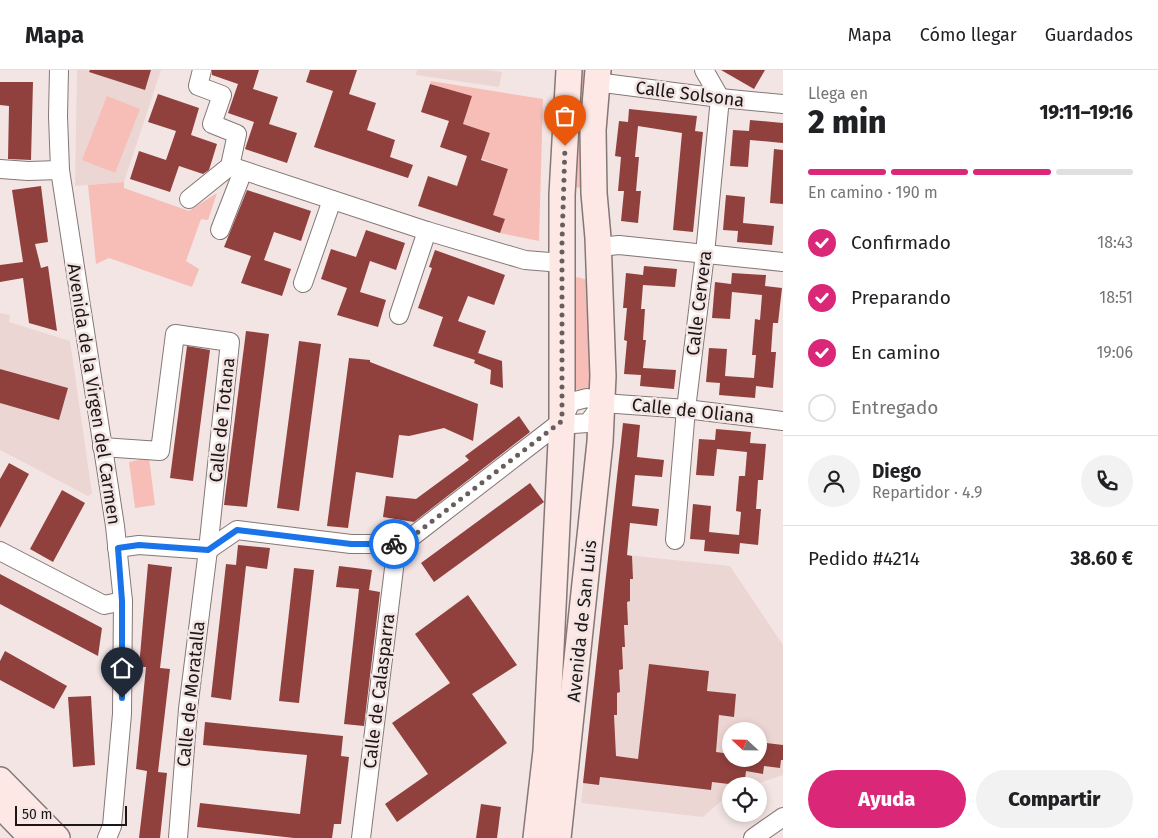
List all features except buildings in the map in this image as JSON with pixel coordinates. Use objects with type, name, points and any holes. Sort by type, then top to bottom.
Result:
[{"type":"street","name":"Avenida de la Virgen del Carmen","points":[[59,70],[60,170],[118,548],[122,601],[122,714],[112,826],[107,838]]},
{"type":"street","points":[[202,70],[198,86],[222,94],[212,124],[238,134],[236,169],[220,230]]},
{"type":"street","name":"Avenida de San Luis","points":[[536,838],[546,751],[562,421],[562,189],[569,70]]},
{"type":"street","points":[[704,70],[720,98]]},
{"type":"street","name":"Avenida de San Luis","points":[[558,838],[600,452],[603,403],[598,247],[594,193],[593,130],[597,76]]},
{"type":"street","name":"Calle Solsona","points":[[597,76],[720,98],[783,104]]},
{"type":"street","name":"Calle Cervera","points":[[675,540],[686,409],[705,254],[720,98]]},
{"type":"street","points":[[0,169],[28,172],[60,170]]},
{"type":"street","points":[[190,199],[236,169]]},
{"type":"street","points":[[236,169],[525,260],[562,263]]},
{"type":"street","points":[[303,283],[332,200]]},
{"type":"street","points":[[399,315],[427,230]]},
{"type":"street","points":[[598,247],[619,245],[783,262]]},
{"type":"street","name":"Calle de Totana","points":[[102,447],[160,451],[175,334],[230,342],[208,550]]},
{"type":"street","points":[[118,548],[139,545],[208,550],[237,530],[351,544],[397,544],[413,536],[562,421],[571,402],[587,398],[603,403]]},
{"type":"street","name":"Calle de Oliana","points":[[603,403],[686,409],[783,421]]},
{"type":"street","name":"Calle de Calasparra","points":[[361,838],[397,544]]},
{"type":"street","name":"Calle de Moratalla","points":[[178,838],[188,709],[208,550]]},
{"type":"street","points":[[0,551],[104,605],[122,601]]},
{"type":"street","points":[[0,780],[58,838]]},
{"type":"street","points":[[0,805],[32,838]]},
{"type":"street","points":[[753,838],[783,817]]},
{"type":"shaded area","points":[[77,70],[161,70],[124,182],[75,186]]},
{"type":"shaded area","points":[[417,70],[488,70],[502,72],[499,87],[416,75]]},
{"type":"shaded area","points":[[577,70],[589,70],[587,187],[571,188]]},
{"type":"shaded area","points":[[431,81],[543,99],[539,241],[500,233],[505,219],[466,206],[480,194],[498,200],[508,169],[482,159],[490,133],[463,124],[472,96],[430,84]]},
{"type":"shaded area","points":[[107,96],[140,109],[115,173],[82,160]]},
{"type":"shaded area","points":[[124,182],[124,188],[189,211],[217,193],[208,220],[201,219],[186,261],[199,269],[192,287],[109,258],[96,264],[88,185]]},
{"type":"shaded area","points":[[577,277],[588,280],[591,386],[587,390],[580,391],[574,388],[574,279]]},
{"type":"shaded area","points":[[0,313],[10,315],[9,322],[70,341],[92,493],[88,496],[0,450]]},
{"type":"shaded area","points":[[149,458],[155,505],[135,508],[129,462]]},
{"type":"shaded area","points":[[609,553],[730,566],[783,645],[783,775],[767,780],[767,777],[722,777],[722,800],[703,817],[581,803]]},
{"type":"way so far","points":[[394,544],[413,536],[562,421],[562,195],[565,146]]},
{"type":"route","points":[[122,698],[122,601],[118,548],[139,545],[208,550],[237,530],[351,544],[394,544]]}]
